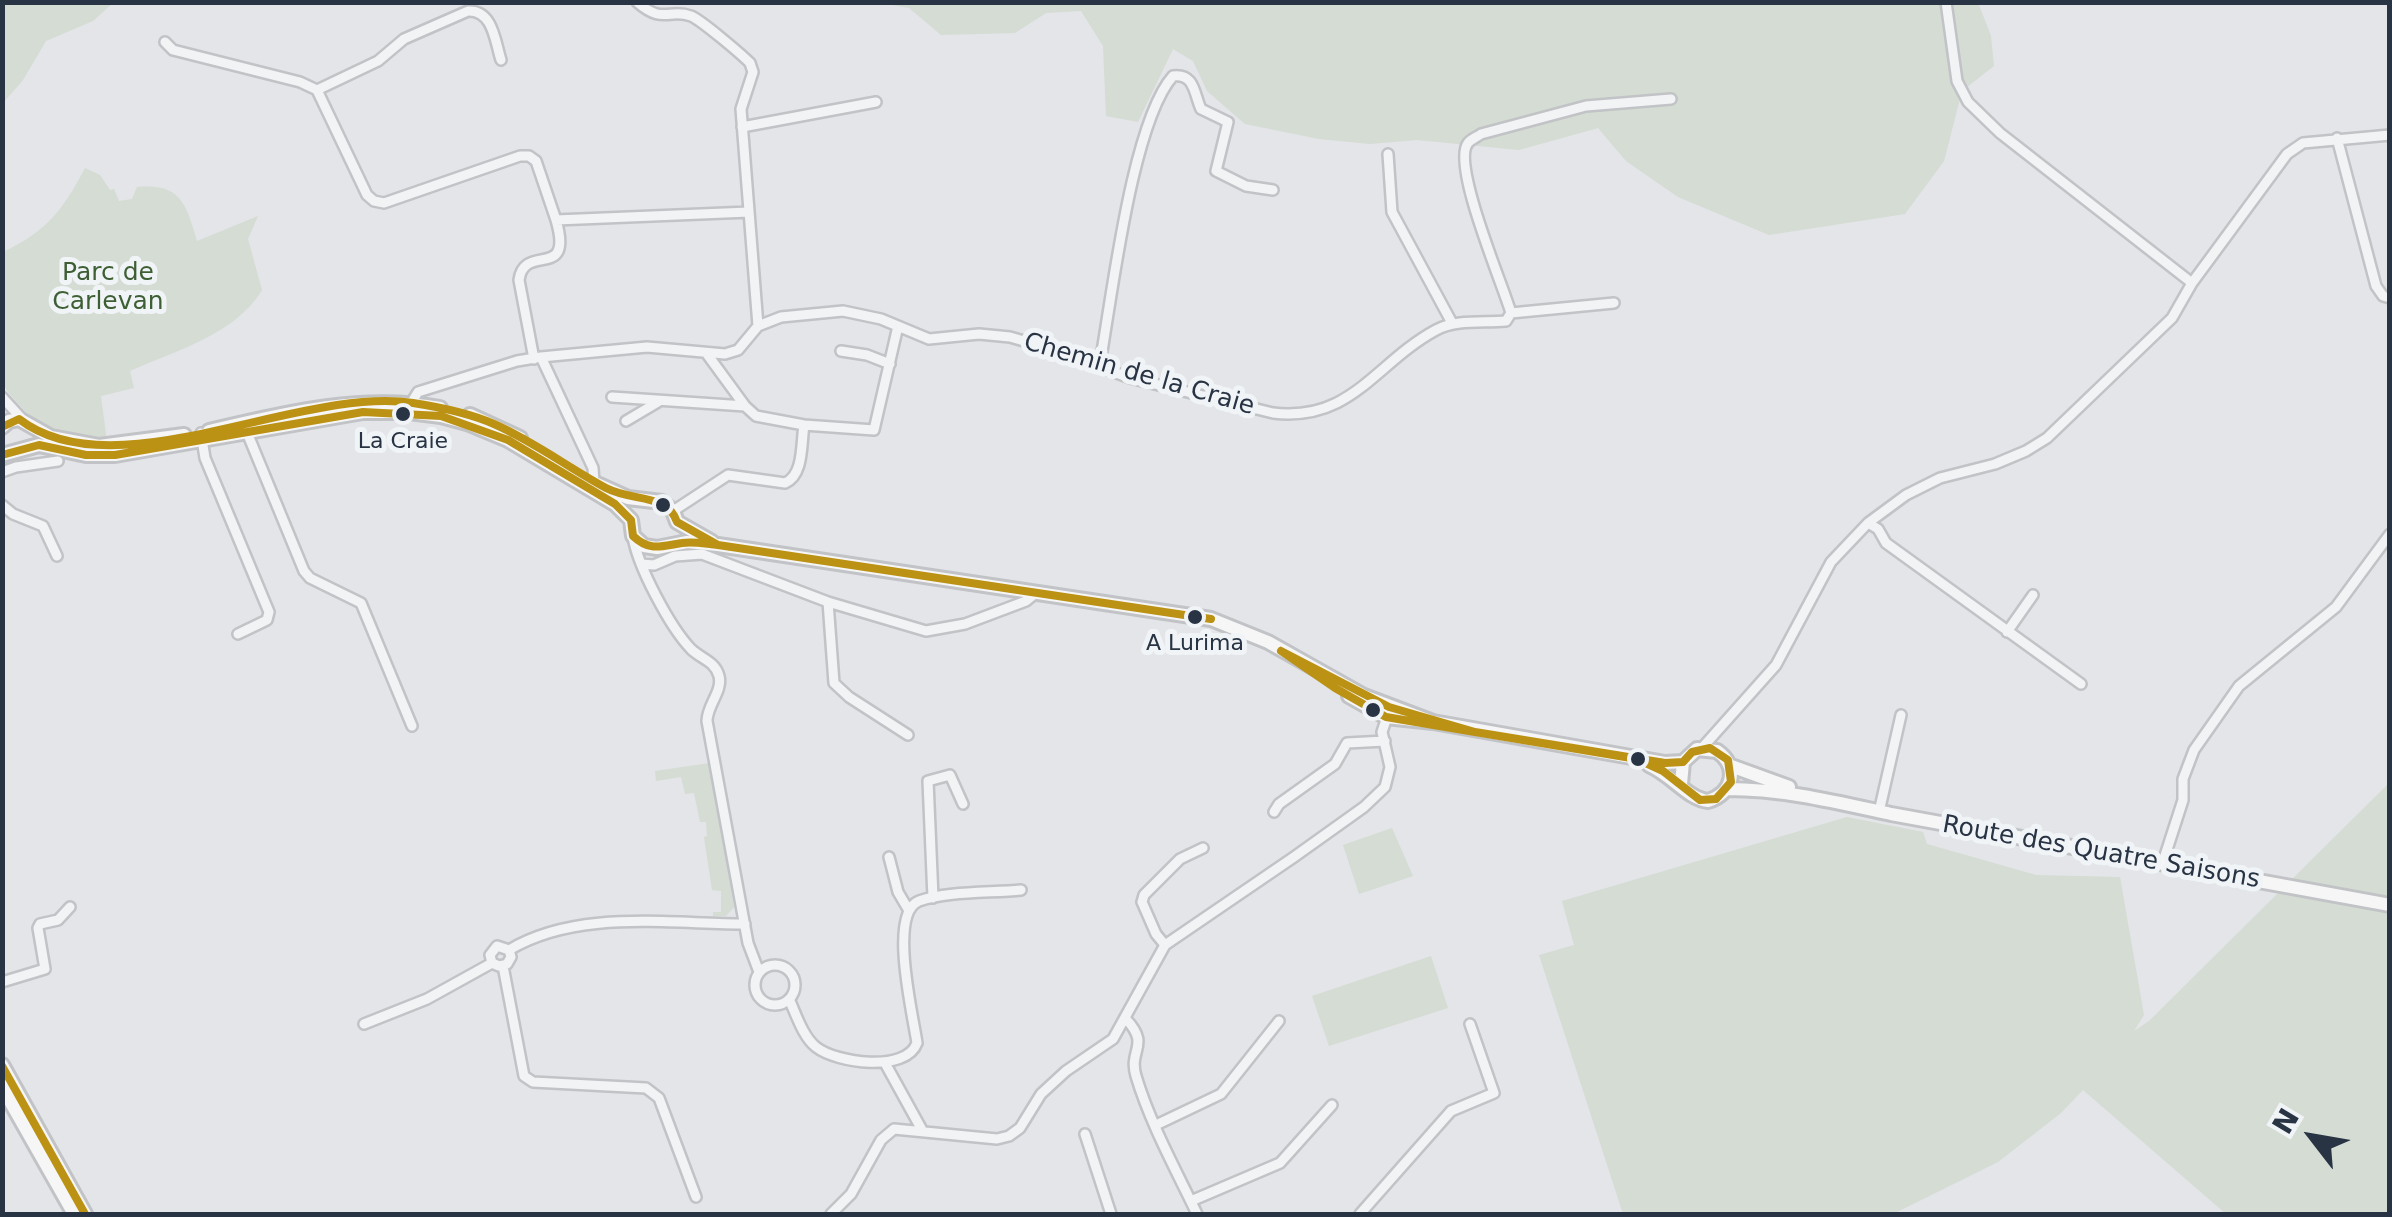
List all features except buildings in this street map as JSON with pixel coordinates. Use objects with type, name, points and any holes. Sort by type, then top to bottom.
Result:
[{"type":"main road","points":[[6,450],[39,444],[100,455],[359,402],[427,406],[495,424],[591,480]]},
{"type":"main road","points":[[409,407],[467,423],[508,440],[615,504],[630,520],[633,536],[652,548]]},
{"type":"main road","points":[[2,427],[14,419],[64,441],[99,446],[201,437]]},
{"type":"main road","points":[[28,424],[29,446]]},
{"type":"main road","name":"Route des Quatre Saisons","points":[[591,480],[620,495],[662,502],[675,516],[718,545]]},
{"type":"main road","points":[[630,520],[636,508],[648,502]]},
{"type":"main road","points":[[667,544],[675,534],[675,516]]},
{"type":"main road","name":"Route des Quatre Saisons","points":[[652,548],[688,542],[718,545],[1211,620],[1268,642],[1393,714],[1636,759],[1682,762]]},
{"type":"main road","points":[[1681,784],[1682,762],[1702,748]]},
{"type":"main road","name":"Route des Quatre Saisons","points":[[1702,748],[1814,797]]},
{"type":"main road","name":"Route des Quatre Saisons","points":[[1636,759],[1681,784],[1700,800],[1716,799],[1728,789],[1771,790],[2390,905]]},
{"type":"main road","points":[[1727,761],[1728,789]]},
{"type":"main road","points":[[2,1065],[85,1214]]},
{"type":"main road","points":[[2,1087],[74,1214]]},
{"type":"street","points":[[637,2],[648,12],[663,17],[692,16],[747,60],[753,72],[743,95],[742,127],[758,326]]},
{"type":"street","points":[[1946,2],[1957,81],[1968,102],[2000,133],[2192,284]]},
{"type":"street","points":[[317,90],[378,61],[404,39],[468,11],[478,10],[488,18],[501,60]]},
{"type":"street","points":[[165,42],[172,50],[300,82],[317,90],[367,195],[374,201],[384,204],[520,156],[536,161],[563,244],[553,258],[527,263],[520,270],[519,280],[538,358],[593,468],[591,480]]},
{"type":"street","points":[[1100,363],[1134,176],[1152,118],[1173,76],[1190,80],[1201,109],[1228,122],[1216,171],[1246,186],[1273,190]]},
{"type":"street","points":[[1511,313],[1470,196],[1465,152],[1468,143],[1481,134],[1586,106],[1671,99]]},
{"type":"street","points":[[742,127],[876,102]]},
{"type":"street","points":[[1702,748],[1776,666],[1825,572],[1868,523],[1906,495],[1940,478],[1994,464],[2047,438],[2163,328],[2287,154],[2303,143],[2390,135]]},
{"type":"street","points":[[2337,138],[2376,286],[2383,296],[2390,298]]},
{"type":"street","points":[[1388,154],[1392,212],[1452,323]]},
{"type":"street","points":[[556,220],[748,212]]},
{"type":"street","name":"Chemin de la Craie","points":[[409,407],[418,392],[538,358],[647,346],[707,353],[738,350],[758,326],[780,317],[843,311],[864,314],[929,338],[979,334],[1010,337],[1100,363],[1130,378],[1294,416],[1331,408],[1348,399],[1415,343],[1452,323],[1506,320],[1511,313],[1614,303]]},
{"type":"street","points":[[707,353],[756,416],[804,425],[874,430],[898,326]]},
{"type":"street","points":[[842,351],[890,364]]},
{"type":"street","points":[[427,406],[430,388]]},
{"type":"street","points":[[2,396],[28,424]]},
{"type":"street","points":[[612,398],[745,406]]},
{"type":"street","points":[[626,421],[661,400]]},
{"type":"street","points":[[675,516],[728,475],[792,481],[798,474],[804,425]]},
{"type":"street","points":[[246,427],[304,571],[361,602],[412,726]]},
{"type":"street","points":[[201,437],[205,458],[269,612],[268,620],[238,634]]},
{"type":"street","points":[[2,472],[58,460]]},
{"type":"street","points":[[2,505],[43,526],[57,556]]},
{"type":"street","points":[[1868,523],[1878,529],[1886,544],[2081,684]]},
{"type":"street","points":[[2162,865],[2194,750],[2239,686],[2336,606],[2390,534]]},
{"type":"street","points":[[633,536],[641,564],[687,644],[714,666],[719,676],[720,684],[708,708],[707,720],[745,924],[759,972],[755,989],[761,1000],[778,1005],[789,999],[795,988],[789,970],[777,964],[759,972]]},
{"type":"street","points":[[641,564],[652,548]]},
{"type":"street","points":[[641,564],[654,565],[675,556],[702,554],[828,602],[926,631],[965,624],[1026,601],[1038,592]]},
{"type":"street","points":[[2007,632],[2032,595]]},
{"type":"street","points":[[828,602],[834,683],[908,735]]},
{"type":"street","points":[[831,1214],[851,1194],[887,1133],[902,1128],[997,1140],[1020,1128],[1041,1094],[1066,1071],[1113,1039],[1165,945],[1294,858],[1385,787],[1390,767],[1382,732],[1393,714]]},
{"type":"street","points":[[1880,812],[1901,715]]},
{"type":"street","points":[[1720,730],[1727,761]]},
{"type":"street","points":[[1274,812],[1279,804],[1335,764],[1347,743],[1384,741]]},
{"type":"street","points":[[933,898],[928,780],[950,774],[963,804]]},
{"type":"street","points":[[1165,945],[1142,902],[1144,895],[1180,859],[1203,848]]},
{"type":"street","points":[[889,856],[898,892],[908,908]]},
{"type":"street","points":[[789,999],[807,1037],[821,1051],[850,1060],[885,1062],[909,1054],[917,1043],[904,959],[904,916],[908,908],[933,898],[1021,890]]},
{"type":"street","points":[[2,982],[45,968],[38,928],[58,920],[70,906]]},
{"type":"street","points":[[509,950],[560,928],[600,924],[745,924]]},
{"type":"street","points":[[364,1024],[427,999],[498,964],[510,961],[509,950],[502,945],[490,955],[498,964],[524,1076],[534,1082],[646,1088],[659,1098],[696,1197]]},
{"type":"street","points":[[1126,1019],[1139,1033],[1134,1072],[1197,1214]]},
{"type":"street","points":[[1156,1125],[1221,1094],[1279,1021]]},
{"type":"street","points":[[1360,1214],[1451,1111],[1494,1093],[1470,1024]]},
{"type":"street","points":[[885,1062],[922,1130]]},
{"type":"street","points":[[1190,1201],[1280,1162],[1332,1105]]},
{"type":"street","points":[[1085,1134],[1111,1214]]},
{"type":"green space","points":[[3,2],[113,3],[93,21],[46,41],[23,80],[3,103]]},
{"type":"green space","points":[[881,3],[1982,3],[1979,5],[1991,36],[1994,66],[1962,91],[1944,161],[1905,214],[1769,235],[1678,197],[1626,161],[1598,128],[1519,150],[1417,140],[1370,144],[1319,139],[1245,124],[1207,91],[1193,61],[1173,49],[1138,122],[1106,116],[1103,46],[1081,11],[1046,13],[1015,33],[941,35],[909,8]]},
{"type":"green space","name":"Parc de Carlevan","points":[[85,168],[100,175],[110,190],[114,189],[119,201],[132,199],[137,187],[172,193],[185,207],[197,241],[258,216],[248,239],[262,290],[251,305],[221,330],[130,371],[134,388],[101,396],[107,442],[60,435],[31,418],[3,382],[3,252],[52,218]]},
{"type":"green space","points":[[710,763],[734,907],[726,916],[713,916],[713,912],[721,912],[721,891],[712,890],[704,837],[706,822],[700,822],[694,793],[685,794],[681,777],[656,781],[655,771]]},
{"type":"green space","points":[[2389,783],[2389,1214],[2226,1214],[2083,1090],[2061,1113],[1998,1162],[1893,1214],[1623,1214],[1539,955],[1574,945],[1562,901],[1847,817],[1923,832],[1927,844],[2036,875],[2120,877],[2144,1015],[2134,1031],[2149,1021]]},
{"type":"green space","points":[[1392,828],[1413,876],[1359,894],[1343,845]]},
{"type":"green space","points":[[1431,956],[1448,1008],[1329,1046],[1312,996]]},
{"type":"transit line","points":[[2,427],[19,419],[59,439],[105,445],[156,442],[317,408],[368,402],[413,403],[454,411],[508,431],[606,488],[665,506],[677,522],[718,545]]},
{"type":"transit line","points":[[2,455],[39,445],[86,455],[115,455],[363,412],[441,416],[508,440],[615,504],[631,520],[633,536],[645,544],[718,545]]},
{"type":"transit line","points":[[718,545],[1211,619]]},
{"type":"transit line","points":[[1281,651],[1389,707],[1475,732]]},
{"type":"transit line","points":[[1281,651],[1386,717],[1475,732]]},
{"type":"transit line","points":[[1475,732],[1665,763],[1683,762],[1692,752],[1710,748],[1728,760],[1731,782],[1716,799],[1700,800],[1663,771],[1637,759],[1475,732]]},
{"type":"transit line","points":[[2,1066],[85,1214]]},
{"type":"place","name":"La Craie","points":[[403,414]]},
{"type":"place","name":"A Lurima","points":[[1195,617]]}]
